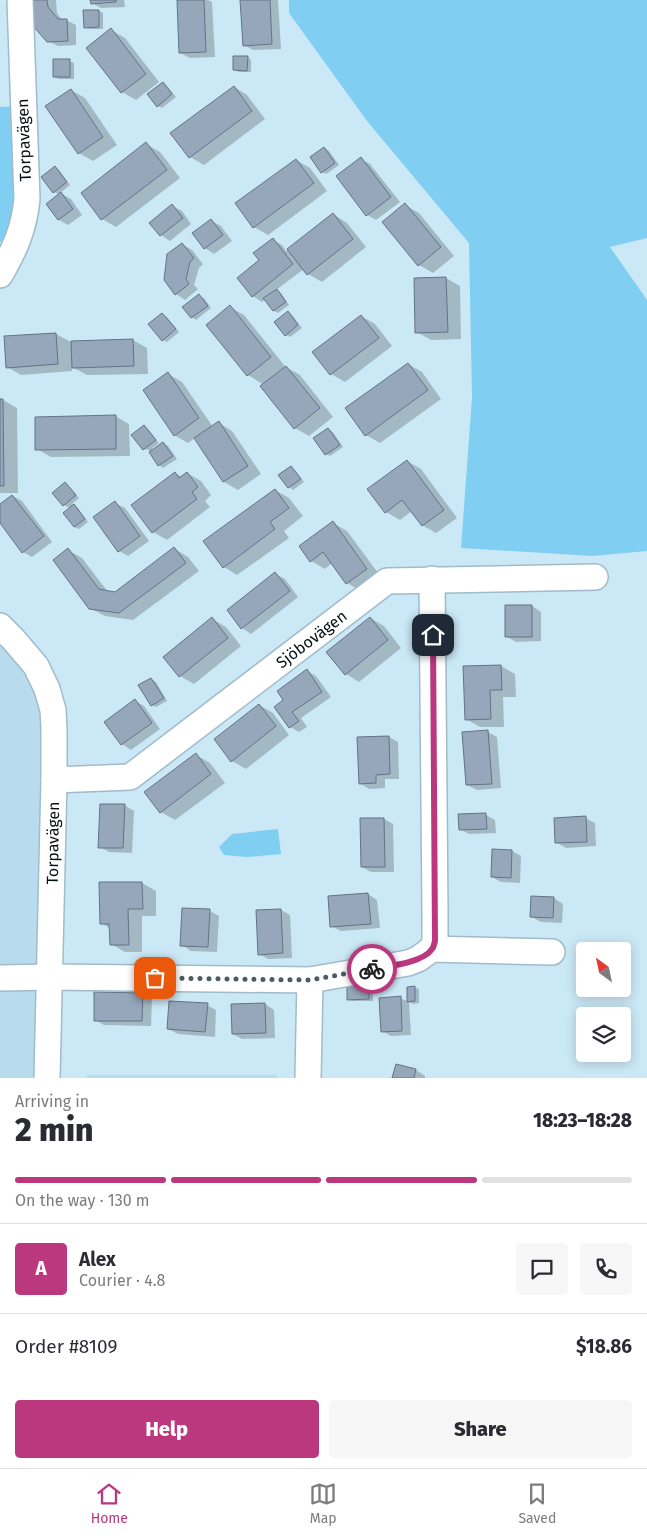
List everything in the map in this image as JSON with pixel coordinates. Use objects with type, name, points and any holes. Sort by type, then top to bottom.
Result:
[{"type":"street","name":"Torpavägen","points":[[0,275],[11,256],[25,220],[27,199],[20,0]]},
{"type":"street","name":"Sjöbovägen","points":[[54,780],[130,777],[387,581],[595,577]]},
{"type":"street","points":[[0,978],[310,980],[408,963],[418,959],[432,949],[435,941],[435,912],[432,579]]},
{"type":"street","name":"Torpavägen","points":[[0,626],[13,638],[36,666],[47,689],[53,710],[54,780],[47,1078]]},
{"type":"street","points":[[432,949],[552,952]]},
{"type":"street","points":[[308,1078],[310,980]]},
{"type":"shaded area","points":[[289,0],[647,0],[647,238],[610,247],[647,300],[647,551],[592,556],[461,548],[472,398],[469,243],[367,121],[289,13]]},
{"type":"shaded area","points":[[20,106],[13,236],[0,242],[0,107]]},
{"type":"shaded area","points":[[0,621],[54,700],[45,1078],[0,1078]]},
{"type":"shaded area","points":[[278,829],[281,854],[247,857],[224,855],[219,847],[232,834]]},
{"type":"shaded area","points":[[87,1075],[277,1075],[277,1078],[87,1078]]},
{"type":"building","points":[[28,0],[47,0],[48,7],[58,19],[67,19],[68,41],[47,42],[27,19]]},
{"type":"building","points":[[90,0],[116,0],[116,2],[91,4]]},
{"type":"building","points":[[177,0],[204,0],[206,52],[179,53]]},
{"type":"building","points":[[240,0],[270,0],[272,44],[243,46]]},
{"type":"building","points":[[83,10],[99,10],[99,27],[84,28]]},
{"type":"building","points":[[111,28],[146,74],[121,93],[86,48]]},
{"type":"building","points":[[233,56],[248,56],[247,71],[233,70]]},
{"type":"building","points":[[53,59],[70,59],[70,77],[53,77]]},
{"type":"building","points":[[163,82],[172,94],[157,107],[147,94]]},
{"type":"building","points":[[234,86],[252,111],[189,158],[170,133]]},
{"type":"building","points":[[71,89],[103,137],[78,154],[45,106]]},
{"type":"building","points":[[146,142],[167,170],[101,220],[81,193]]},
{"type":"building","points":[[324,147],[335,163],[321,173],[310,157]]},
{"type":"building","points":[[361,157],[391,197],[366,216],[336,176]]},
{"type":"building","points":[[296,159],[314,183],[253,228],[235,203]]},
{"type":"building","points":[[55,166],[67,182],[53,193],[41,177]]},
{"type":"building","points":[[61,192],[73,209],[58,220],[46,204]]},
{"type":"building","points":[[405,203],[441,247],[418,266],[382,222]]},
{"type":"building","points":[[172,204],[183,218],[160,236],[149,223]]},
{"type":"building","points":[[333,213],[353,239],[307,275],[287,249]]},
{"type":"building","points":[[211,219],[223,235],[204,249],[192,233]]},
{"type":"building","points":[[273,238],[293,264],[252,297],[237,278],[259,260],[253,253]]},
{"type":"building","points":[[182,243],[194,258],[190,262],[186,279],[189,284],[175,295],[164,280],[167,254]]},
{"type":"building","points":[[446,277],[448,332],[415,333],[414,278]]},
{"type":"building","points":[[277,289],[286,302],[273,311],[263,298]]},
{"type":"building","points":[[199,294],[208,306],[191,318],[182,307]]},
{"type":"building","points":[[230,305],[271,357],[247,376],[206,325]]},
{"type":"building","points":[[288,311],[298,325],[285,336],[274,322]]},
{"type":"building","points":[[162,313],[176,329],[162,341],[148,324]]},
{"type":"building","points":[[361,315],[379,338],[330,375],[312,352]]},
{"type":"building","points":[[56,333],[58,364],[6,368],[4,336]]},
{"type":"building","points":[[133,339],[134,366],[72,368],[71,341]]},
{"type":"building","points":[[408,363],[428,390],[365,436],[345,408]]},
{"type":"building","points":[[286,366],[320,408],[294,429],[260,386]]},
{"type":"building","points":[[168,372],[199,418],[174,436],[143,390]]},
{"type":"building","points":[[0,399],[3,399],[4,486],[0,486]]},
{"type":"building","points":[[116,415],[116,449],[35,450],[35,417]]},
{"type":"building","points":[[219,421],[248,466],[223,482],[194,438]]},
{"type":"building","points":[[144,425],[156,440],[143,450],[131,435]]},
{"type":"building","points":[[328,428],[340,445],[325,455],[313,438]]},
{"type":"building","points":[[163,442],[173,456],[158,466],[149,452]]},
{"type":"building","points":[[407,460],[444,510],[422,526],[402,500],[385,513],[367,489]]},
{"type":"building","points":[[291,466],[301,479],[288,488],[278,475]]},
{"type":"building","points":[[175,472],[179,478],[187,472],[198,487],[192,492],[197,499],[152,533],[131,505]]},
{"type":"building","points":[[65,482],[76,495],[63,506],[52,493]]},
{"type":"building","points":[[275,489],[289,508],[270,522],[275,529],[223,568],[203,541]]},
{"type":"building","points":[[12,495],[44,536],[22,553],[0,523],[0,504]]},
{"type":"building","points":[[115,501],[140,536],[118,552],[93,517]]},
{"type":"building","points":[[74,504],[85,519],[74,527],[63,513]]},
{"type":"building","points":[[333,521],[367,569],[346,584],[323,552],[310,562],[299,546]]},
{"type":"building","points":[[174,547],[186,563],[119,613],[89,609],[53,560],[68,548],[99,589],[115,592]]},
{"type":"building","points":[[275,572],[290,591],[241,629],[227,610]]},
{"type":"building","points":[[505,605],[532,605],[532,637],[505,637]]},
{"type":"building","points":[[212,617],[228,638],[179,677],[163,657]]},
{"type":"building","points":[[370,617],[388,640],[345,675],[326,652]]},
{"type":"building","points":[[501,665],[502,690],[490,690],[491,719],[465,720],[463,666]]},
{"type":"building","points":[[307,669],[322,692],[292,712],[299,721],[289,728],[274,707],[283,700],[277,691]]},
{"type":"building","points":[[151,678],[164,698],[151,706],[138,685]]},
{"type":"building","points":[[135,699],[152,723],[121,745],[104,722]]},
{"type":"building","points":[[259,704],[276,726],[231,762],[214,739]]},
{"type":"building","points":[[488,730],[492,784],[466,785],[462,732]]},
{"type":"building","points":[[389,736],[390,774],[376,775],[376,783],[359,784],[357,737]]},
{"type":"building","points":[[196,753],[211,774],[160,813],[144,792]]},
{"type":"building","points":[[100,804],[125,804],[123,848],[98,848]]},
{"type":"building","points":[[486,813],[487,829],[459,830],[458,814]]},
{"type":"building","points":[[586,816],[587,842],[555,843],[554,818]]},
{"type":"building","points":[[360,818],[384,818],[385,867],[361,867]]},
{"type":"building","points":[[492,849],[512,850],[511,878],[491,877]]},
{"type":"building","points":[[99,882],[142,882],[143,909],[128,909],[129,945],[110,945],[109,924],[100,924]]},
{"type":"building","points":[[368,893],[371,924],[330,927],[328,896]]},
{"type":"building","points":[[531,896],[554,897],[553,918],[530,917]]},
{"type":"building","points":[[182,908],[210,909],[208,947],[180,946]]},
{"type":"building","points":[[281,909],[283,953],[258,955],[256,910]]},
{"type":"building","points":[[369,983],[369,999],[347,1000],[347,984]]},
{"type":"building","points":[[415,986],[415,1001],[407,1002],[407,987]]},
{"type":"building","points":[[94,992],[143,993],[142,1021],[94,1021]]},
{"type":"building","points":[[401,996],[402,1031],[381,1032],[379,998]]},
{"type":"building","points":[[169,1001],[208,1003],[205,1032],[167,1029]]},
{"type":"building","points":[[265,1003],[266,1033],[232,1034],[231,1004]]},
{"type":"building","points":[[396,1064],[416,1069],[414,1078],[392,1078]]},
{"type":"way so far","points":[[155,978],[310,980],[372,969]]},
{"type":"route","points":[[372,969],[408,963],[418,959],[432,949],[435,941],[433,635]]}]
